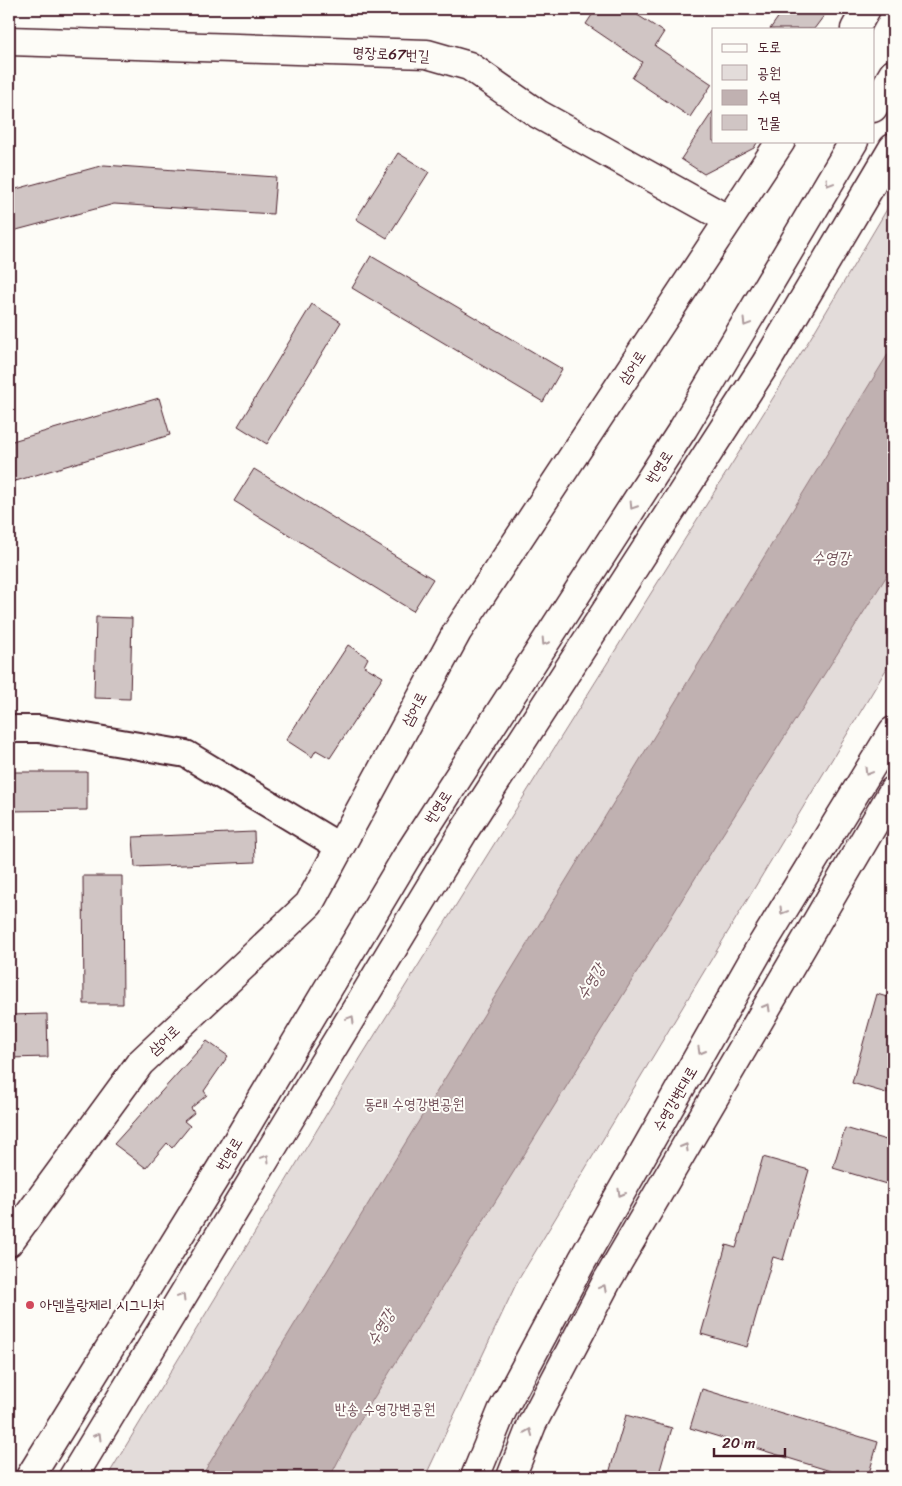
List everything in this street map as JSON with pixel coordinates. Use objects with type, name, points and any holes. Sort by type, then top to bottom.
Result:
[{"type":"main road","points":[[855,28],[866,9]]},
{"type":"main road","name":"명장로67번길","points":[[9,41],[427,54],[469,66],[538,114],[729,220]]},
{"type":"main road","points":[[874,106],[893,74]]},
{"type":"main road","name":"삼어로","points":[[9,1242],[140,1062],[310,904],[457,632],[780,142]]},
{"type":"main road","name":"번영로","points":[[30,1477],[221,1168],[406,858],[684,429],[853,142]]},
{"type":"main road","points":[[73,1477],[459,840],[766,363],[893,148]]},
{"type":"main road","name":"수영강변대로","points":[[475,1477],[502,1411],[582,1261],[760,948],[893,731]]},
{"type":"main road","points":[[511,1477],[532,1424],[607,1281],[893,791]]},
{"type":"lane","points":[[9,729],[39,730],[186,754],[340,847]]},
{"type":"green space","name":"동래 수영강변공원","points":[[893,199],[893,658],[517,1282],[425,1477],[107,1477],[361,1057],[813,334]]},
{"type":"water","name":"수영강","points":[[893,346],[893,566],[712,851],[354,1430],[330,1477],[201,1477]]},
{"type":"building","points":[[596,9],[628,9],[664,32],[655,46],[712,84],[690,117],[632,78],[642,62],[586,24]]},
{"type":"building","points":[[784,9],[829,9],[815,28],[771,28]]},
{"type":"building","points":[[712,112],[712,142],[757,142],[754,148],[704,174],[681,159]]},
{"type":"building","points":[[398,153],[429,172],[387,238],[356,219]]},
{"type":"building","points":[[104,165],[276,177],[273,214],[114,204],[9,232],[9,191]]},
{"type":"building","points":[[371,256],[562,369],[543,402],[352,288]]},
{"type":"building","points":[[312,304],[341,322],[267,444],[238,426]]},
{"type":"building","points":[[159,398],[170,435],[9,483],[9,442]]},
{"type":"building","points":[[254,469],[433,579],[413,611],[234,501]]},
{"type":"building","points":[[96,617],[132,618],[130,699],[94,698]]},
{"type":"building","points":[[348,645],[368,658],[364,666],[383,677],[330,758],[316,750],[312,757],[286,740]]},
{"type":"building","points":[[9,772],[87,772],[87,810],[9,811]]},
{"type":"building","points":[[254,832],[255,862],[135,867],[133,837]]},
{"type":"building","points":[[83,876],[122,876],[123,1004],[84,1004]]},
{"type":"building","points":[[893,975],[893,1095],[852,1083],[877,994],[887,997]]},
{"type":"building","points":[[47,1014],[48,1057],[9,1058],[9,1015]]},
{"type":"building","points":[[207,1041],[228,1056],[204,1091],[207,1095],[191,1108],[194,1113],[184,1121],[190,1126],[172,1148],[167,1143],[146,1168],[114,1144]]},
{"type":"building","points":[[845,1128],[893,1142],[893,1186],[833,1168]]},
{"type":"building","points":[[763,1157],[809,1170],[783,1260],[773,1257],[747,1347],[701,1334],[726,1245],[736,1248]]},
{"type":"building","points":[[702,1389],[878,1442],[868,1477],[850,1477],[690,1428]]},
{"type":"building","points":[[626,1415],[672,1428],[658,1477],[608,1477]]},
{"type":"place","name":"아덴블랑제리 시그니처","points":[[30,1305]]},
{"type":"park label","name":"반송 수영강변공원","points":[[385,1409]]}]
